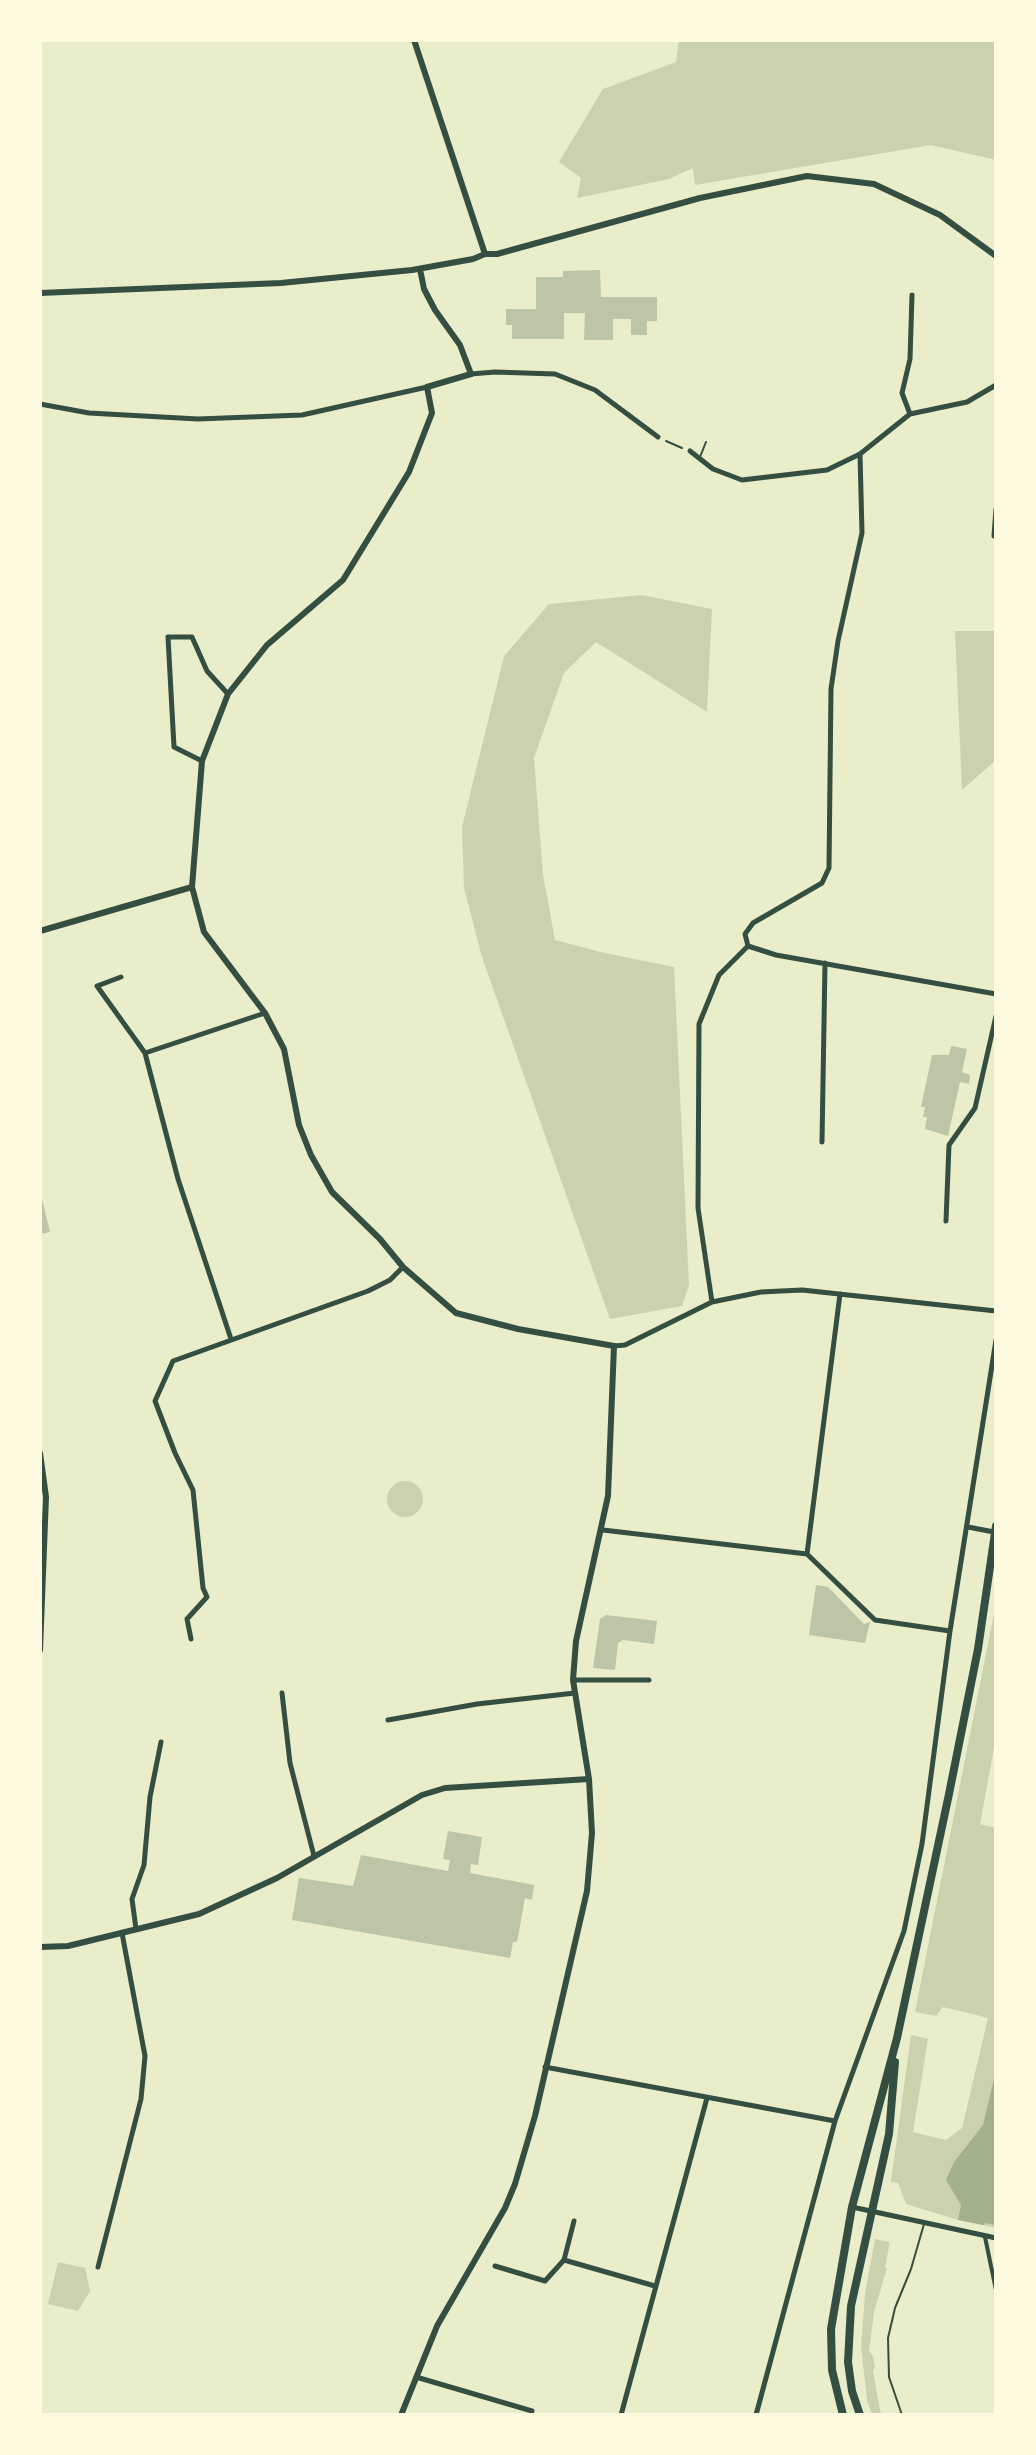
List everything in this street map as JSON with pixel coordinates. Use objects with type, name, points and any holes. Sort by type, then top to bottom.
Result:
[{"type":"main road","points":[[843,2415],[832,2370],[831,2329],[852,2207],[897,2038],[978,1649],[996,1526]]},
{"type":"main road","points":[[860,2415],[852,2391],[848,2340],[851,2306],[889,2134],[897,2038]]},
{"type":"street","points":[[414,40],[485,254]]},
{"type":"street","points":[[40,293],[281,283],[420,269],[497,254],[700,198],[807,176],[874,184],[940,215],[996,256]]},
{"type":"street","points":[[420,269],[424,289],[460,345],[471,374]]},
{"type":"street","points":[[910,414],[902,393],[910,359],[912,295]]},
{"type":"street","points":[[40,404],[89,413],[198,419],[302,415],[471,374],[555,374],[595,390],[658,437]]},
{"type":"street","points":[[690,451],[713,469],[742,480],[827,470],[860,454],[910,414],[967,402],[995,386],[996,394]]},
{"type":"street","points":[[427,387],[432,413],[409,472],[343,580],[267,645],[228,694],[202,761],[192,887],[204,932],[265,1013],[284,1049],[299,1125],[311,1155],[332,1192],[380,1239],[403,1267],[456,1313],[518,1329],[614,1346],[625,1345],[712,1302],[761,1292],[802,1290],[996,1311]]},
{"type":"street","points":[[748,946],[745,934],[753,923],[822,883],[829,868],[831,689],[838,641],[862,533],[860,454]]},
{"type":"street","points":[[994,536],[996,509]]},
{"type":"street","points":[[202,761],[174,747],[168,637],[192,637],[207,671],[228,694]]},
{"type":"street","points":[[40,931],[192,887]]},
{"type":"street","points":[[748,946],[776,955],[996,994]]},
{"type":"street","points":[[712,1302],[698,1208],[699,1024],[719,975],[748,946]]},
{"type":"street","points":[[822,1142],[825,963]]},
{"type":"street","points":[[121,977],[97,986],[145,1053],[178,1179],[231,1339]]},
{"type":"street","points":[[145,1053],[265,1013]]},
{"type":"street","points":[[946,1221],[949,1145],[975,1108],[996,1016]]},
{"type":"street","points":[[191,1639],[187,1619],[207,1597],[203,1588],[193,1490],[155,1401],[173,1361],[368,1291],[390,1280],[403,1267]]},
{"type":"street","points":[[807,1554],[840,1294]]},
{"type":"street","points":[[756,2415],[835,2121],[904,1931],[933,1776],[950,1631],[996,1340]]},
{"type":"street","points":[[401,2415],[445,2311],[505,2208],[535,2116],[587,1891],[592,1833],[589,1779],[573,1680],[576,1641],[603,1530],[608,1496],[614,1346]]},
{"type":"street","points":[[40,1453],[43,1497],[40,1650]]},
{"type":"street","points":[[968,1527],[995,1532]]},
{"type":"street","points":[[603,1530],[807,1554],[875,1620],[950,1631]]},
{"type":"street","points":[[573,1680],[649,1680]]},
{"type":"street","points":[[282,1693],[290,1763],[314,1856]]},
{"type":"street","points":[[388,1720],[477,1704],[575,1693]]},
{"type":"street","points":[[136,1929],[132,1899],[144,1865],[150,1797],[161,1742]]},
{"type":"street","points":[[40,1947],[68,1946],[199,1914],[249,1893],[422,1795],[445,1788],[589,1779]]},
{"type":"street","points":[[98,2267],[141,2099],[145,2056],[122,1933]]},
{"type":"street","points":[[545,2067],[835,2121]]},
{"type":"street","points":[[621,2415],[707,2098]]},
{"type":"street","points":[[852,2207],[996,2238]]},
{"type":"street","points":[[495,2266],[545,2281],[564,2260],[574,2221]]},
{"type":"street","points":[[985,2237],[996,2290]]},
{"type":"street","points":[[564,2260],[655,2286]]},
{"type":"street","points":[[415,2377],[532,2411]]},
{"type":"lane","points":[[699,458],[706,442]]},
{"type":"lane","points":[[902,2415],[889,2377],[888,2338],[924,2222]]},
{"type":"path","points":[[658,437],[690,451]]},
{"type":"shaded area","points":[[679,40],[996,40],[996,160],[931,145],[695,185],[693,168],[669,179],[577,198],[581,178],[559,162],[603,89],[676,62]]},
{"type":"shaded area","points":[[642,595],[712,609],[707,712],[596,642],[564,673],[534,758],[543,875],[555,940],[674,967],[689,1285],[682,1306],[610,1319],[482,957],[464,888],[462,827],[504,656],[549,604]]},
{"type":"shaded area","points":[[955,631],[996,631],[996,760],[962,790]]},
{"type":"shaded area","points":[[405,1481],[418,1486],[423,1499],[418,1512],[405,1517],[392,1512],[387,1499],[392,1486]]},
{"type":"shaded area","points":[[996,1603],[996,1737],[980,1824],[996,1828],[996,2228],[906,2204],[898,2183],[891,2182],[911,2035],[928,2039],[913,2132],[946,2140],[962,2128],[988,2018],[943,2007],[936,2016],[915,2012]]},
{"type":"shaded area","points":[[996,2070],[996,2225],[984,2225],[958,2220],[961,2205],[946,2180],[954,2162],[983,2125]]},
{"type":"shaded area","points":[[875,2239],[890,2242],[887,2268],[874,2312],[869,2351],[873,2356],[881,2415],[872,2415],[867,2400],[861,2346],[865,2294]]},
{"type":"shaded area","points":[[58,2262],[85,2268],[90,2291],[78,2311],[48,2304]]},
{"type":"building","points":[[600,270],[601,297],[657,297],[657,321],[647,321],[647,335],[631,335],[631,319],[613,319],[613,340],[584,340],[585,313],[564,313],[564,339],[512,339],[512,325],[506,325],[506,309],[536,309],[536,277],[563,277],[563,271]]},
{"type":"building","points":[[951,1046],[967,1049],[962,1072],[970,1075],[969,1084],[960,1082],[948,1136],[925,1129],[927,1117],[923,1117],[925,1107],[921,1107],[932,1055],[949,1055]]},
{"type":"building","points":[[40,1191],[50,1232],[40,1234]]},
{"type":"building","points":[[816,1585],[828,1587],[864,1624],[870,1622],[865,1643],[809,1635]]},
{"type":"building","points":[[606,1615],[657,1621],[654,1644],[623,1640],[618,1643],[615,1670],[593,1668],[600,1619]]},
{"type":"building","points":[[448,1831],[482,1837],[478,1865],[471,1864],[470,1873],[534,1885],[532,1900],[525,1898],[517,1942],[513,1942],[510,1958],[292,1920],[299,1878],[353,1886],[361,1855],[448,1871],[450,1860],[443,1859]]}]
